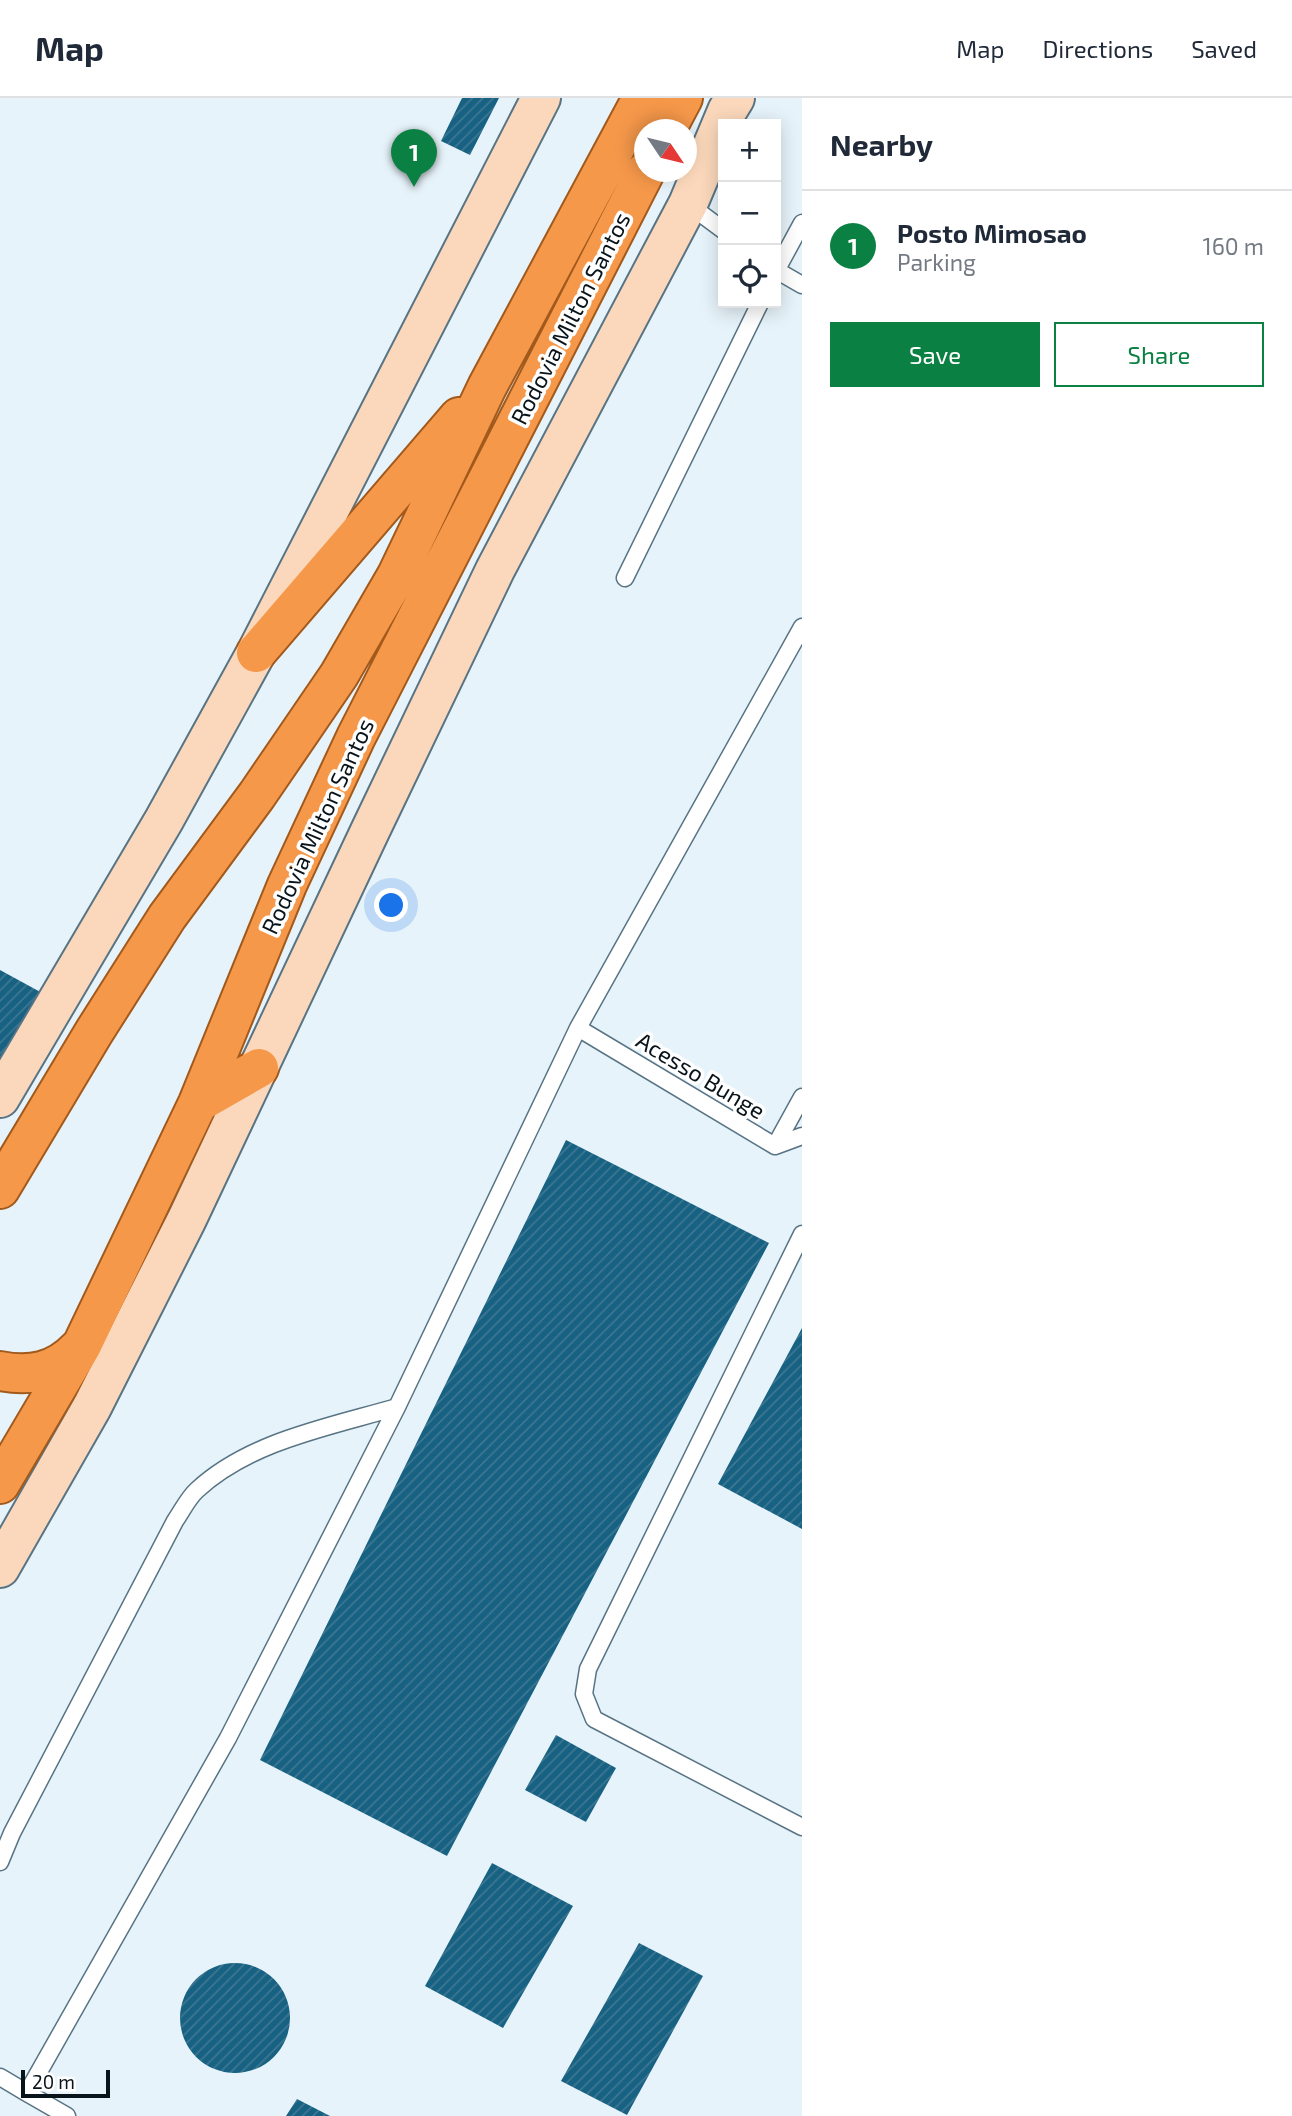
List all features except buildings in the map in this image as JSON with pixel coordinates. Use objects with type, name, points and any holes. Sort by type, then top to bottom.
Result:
[{"type":"highway","name":"Rodovia Milton Santos","points":[[0,1189],[94,1032],[167,918],[257,795],[339,675],[397,575],[487,387],[642,98]]},
{"type":"highway","points":[[672,119],[682,98]]},
{"type":"highway","name":"Rodovia Milton Santos","points":[[0,1484],[82,1345],[198,1103],[287,886],[356,737],[640,182]]},
{"type":"highway","points":[[256,653],[424,456],[487,387]]},
{"type":"highway","points":[[198,1103],[260,1068]]},
{"type":"highway","points":[[0,1371],[35,1374],[53,1368],[69,1358],[82,1345]]},
{"type":"main road","points":[[0,1098],[164,820],[256,653],[541,98]]},
{"type":"main road","points":[[0,1568],[92,1407],[187,1219],[495,570],[688,204],[735,98]]},
{"type":"lane","points":[[688,204],[718,226]]},
{"type":"lane","points":[[781,262],[802,223]]},
{"type":"lane","points":[[781,274],[802,285]]},
{"type":"lane","points":[[625,578],[758,308]]},
{"type":"lane","points":[[27,2093],[228,1738],[397,1407],[578,1028],[802,627]]},
{"type":"lane","name":"Acesso Bunge","points":[[578,1028],[775,1146],[802,1136]]},
{"type":"lane","points":[[775,1146],[802,1097]]},
{"type":"lane","points":[[802,1234],[588,1669],[584,1694],[594,1719],[802,1826]]},
{"type":"lane","points":[[0,1862],[12,1833],[174,1521],[195,1492],[226,1468],[269,1446],[397,1407]]},
{"type":"lane","points":[[0,2077],[67,2116]]},
{"type":"place","name":"Posto Mimosao","points":[[414,187]]}]
